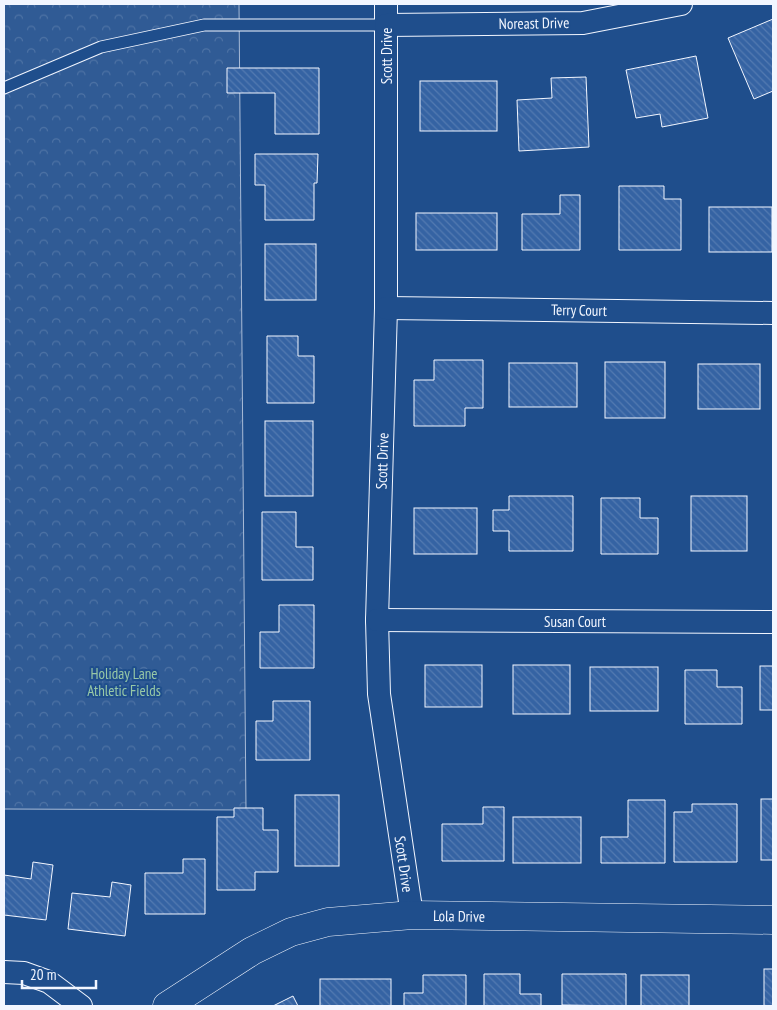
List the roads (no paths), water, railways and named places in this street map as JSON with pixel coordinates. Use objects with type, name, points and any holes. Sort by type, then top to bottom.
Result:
[{"type":"street","name":"Noreast Drive","points":[[386,14],[584,22],[681,4]]},
{"type":"street","name":"Scott Drive","points":[[386,14],[386,308],[377,620],[379,694],[412,915]]},
{"type":"street","name":"Terry Court","points":[[386,308],[773,313]]},
{"type":"street","name":"Susan Court","points":[[377,620],[773,622]]},
{"type":"street","name":"Lola Drive","points":[[176,1004],[252,951],[291,932],[328,922],[412,915],[773,920]]},
{"type":"street","points":[[4,972],[24,973],[49,982],[81,1006]]},
{"type":"lane","points":[[4,88],[102,47],[204,24],[386,14]]},
{"type":"park label","name":"Holiday Lane Athletic Fields","points":[[124,682]]}]
